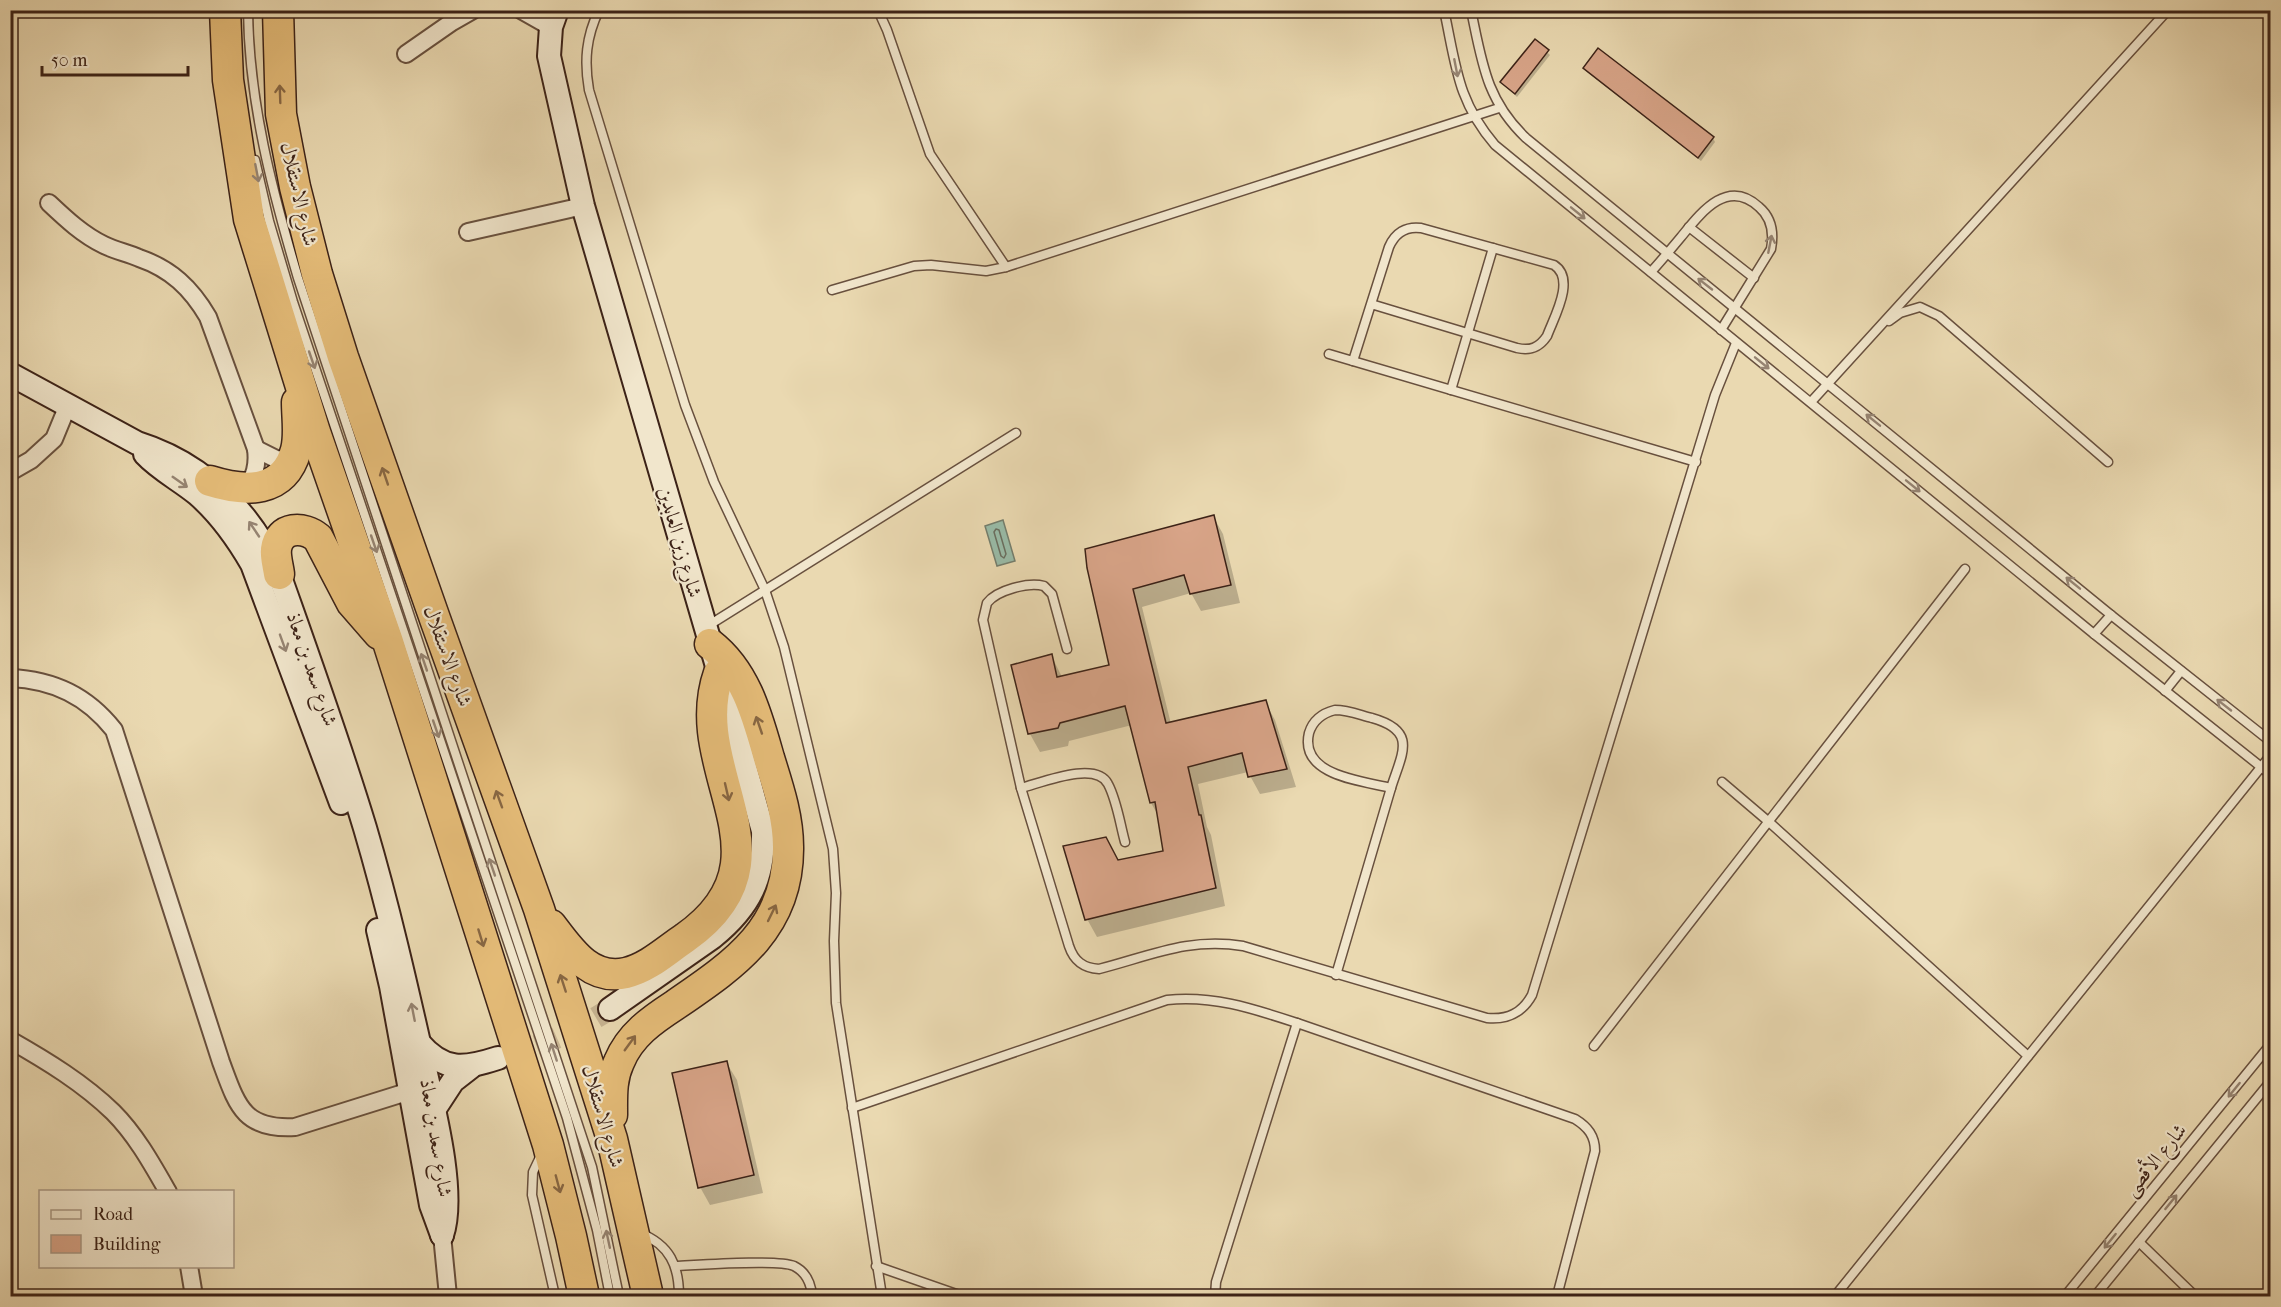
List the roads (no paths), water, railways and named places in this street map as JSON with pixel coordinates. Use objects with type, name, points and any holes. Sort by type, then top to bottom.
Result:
[{"type":"highway","points":[[225,10],[228,80],[249,219],[297,375],[388,642],[548,1145],[584,1296]]},
{"type":"highway","name":"شارع الاستقلال","points":[[278,10],[281,114],[295,187],[317,274],[435,619],[539,909],[612,1139],[648,1296]]},
{"type":"highway","points":[[210,482],[245,489],[267,484],[277,478],[291,461],[298,437],[297,375]]},
{"type":"highway","points":[[279,574],[276,552],[278,542],[292,530],[302,529],[311,532],[318,538],[352,603],[388,642]]},
{"type":"highway","points":[[612,1139],[611,1088],[626,1048],[643,1027],[715,978],[750,948],[774,912],[782,891],[786,870],[787,827],[765,743],[740,676],[708,635]]},
{"type":"highway","points":[[539,909],[583,963],[609,974],[624,974],[638,970],[698,929],[720,907],[734,878],[738,847],[712,729],[712,701],[719,674]]},
{"type":"street","points":[[406,54],[473,10]]},
{"type":"street","points":[[521,10],[554,19]]},
{"type":"street","name":"شارع زين العابدين","points":[[554,19],[549,56],[583,206],[763,831],[760,872],[743,908],[729,924],[610,1009]]},
{"type":"street","points":[[49,203],[87,235],[111,248],[155,264],[172,273],[186,286],[208,317],[256,449],[256,466],[250,483],[245,489]]},
{"type":"street","points":[[468,232],[583,206]]},
{"type":"street","name":"شارع سعد بن معاذ","points":[[10,374],[137,443],[169,456],[210,482],[244,515],[270,554],[333,729],[358,830],[431,1205],[442,1235]]},
{"type":"street","points":[[10,472],[31,460],[54,439],[68,405]]},
{"type":"street","name":"شارع سعد بن معاذ","points":[[137,443],[152,461],[181,481],[215,511],[242,546],[252,564],[305,703],[358,830],[408,985],[434,1110],[448,1204],[442,1235]]},
{"type":"street","points":[[256,449],[269,456],[291,461]]},
{"type":"street","points":[[10,678],[38,680],[70,692],[97,710],[114,730],[221,1062],[241,1109],[258,1123],[278,1128],[296,1127],[410,1091]]},
{"type":"street","points":[[10,1040],[80,1084],[113,1113],[145,1153],[167,1190]]},
{"type":"street","points":[[419,1043],[436,1059],[459,1067],[471,1067],[498,1058]]},
{"type":"street","points":[[434,1110],[453,1082],[471,1067]]},
{"type":"street","points":[[442,1235],[448,1296]]},
{"type":"street","points":[[189,1268],[194,1296]]},
{"type":"lane","points":[[248,10],[258,118],[266,164],[288,244],[325,366],[592,1167],[619,1296]]},
{"type":"lane","points":[[599,10],[588,37],[586,55],[589,90],[685,405],[714,482],[765,590],[784,647],[831,839],[835,870],[836,1003],[882,1296]]},
{"type":"lane","points":[[878,10],[930,154],[1006,267]]},
{"type":"lane","points":[[1444,10],[1457,75],[1472,116],[1495,145],[2094,634],[2271,774]]},
{"type":"lane","points":[[1472,10],[1483,66],[1499,108],[1526,138],[2111,615],[2271,741]]},
{"type":"lane","points":[[1810,402],[2168,10]]},
{"type":"lane","points":[[832,290],[914,266],[931,265],[986,271],[1006,267],[1499,108]]},
{"type":"lane","points":[[253,151],[268,221],[289,292],[567,1118],[594,1219],[610,1296]]},
{"type":"lane","points":[[1651,272],[1703,210],[1719,199],[1739,197],[1757,205],[1769,220],[1773,240],[1771,249],[1721,330]]},
{"type":"lane","points":[[1689,227],[1754,278]]},
{"type":"lane","points":[[1353,361],[1371,303],[1391,242],[1404,230],[1421,228],[1554,265],[1564,276],[1564,287],[1547,336],[1537,347],[1523,349],[1371,303]]},
{"type":"lane","points":[[1451,390],[1493,248]]},
{"type":"lane","points":[[1870,336],[1900,313],[1920,307],[1939,316],[2108,462]]},
{"type":"lane","points":[[1067,650],[1052,594],[1044,586],[1032,585],[1000,593],[987,603],[983,620],[1021,788],[1069,946],[1077,961],[1084,966],[1099,969],[1175,947],[1207,942],[1243,946],[1487,1018],[1505,1018],[1514,1015],[1532,995],[1720,381],[1736,342]]},
{"type":"lane","points":[[1329,354],[1696,462]]},
{"type":"lane","points":[[708,635],[765,590],[1016,433]]},
{"type":"lane","points":[[1594,1046],[1965,569]]},
{"type":"lane","points":[[2094,634],[2111,615]]},
{"type":"lane","points":[[2165,691],[2181,671]]},
{"type":"lane","points":[[1336,975],[1403,750],[1402,737],[1388,723],[1344,710],[1328,712],[1320,716],[1311,729],[1308,746],[1314,761],[1320,767],[1335,774],[1391,788]]},
{"type":"lane","points":[[1834,1296],[2271,756]]},
{"type":"lane","points":[[1021,788],[1079,773],[1099,774],[1108,784],[1125,842]]},
{"type":"lane","points":[[1722,782],[2028,1056]]},
{"type":"lane","points":[[852,1108],[1167,1000],[1197,998],[1242,1005],[1575,1119],[1588,1129],[1595,1143],[1595,1151],[1557,1296]]},
{"type":"lane","points":[[1215,1296],[1216,1282],[1297,1023]]},
{"type":"lane","name":"شارع الأقصى","points":[[2065,1296],[2271,1044]]},
{"type":"lane","name":"شارع الأقصى","points":[[2095,1296],[2271,1082]]},
{"type":"lane","points":[[548,1145],[537,1161],[533,1172],[532,1195],[555,1296]]},
{"type":"lane","points":[[633,1231],[654,1240],[670,1256],[676,1266],[680,1296]]},
{"type":"lane","points":[[2139,1242],[2195,1296]]},
{"type":"lane","points":[[676,1266],[788,1264],[805,1274],[811,1286],[812,1296]]},
{"type":"lane","points":[[876,1266],[962,1296]]},
{"type":"water","points":[[1003,520],[1015,561],[997,566],[985,526]]},
{"type":"tunnel","points":[[505,1056],[559,1037],[610,1009]]}]
